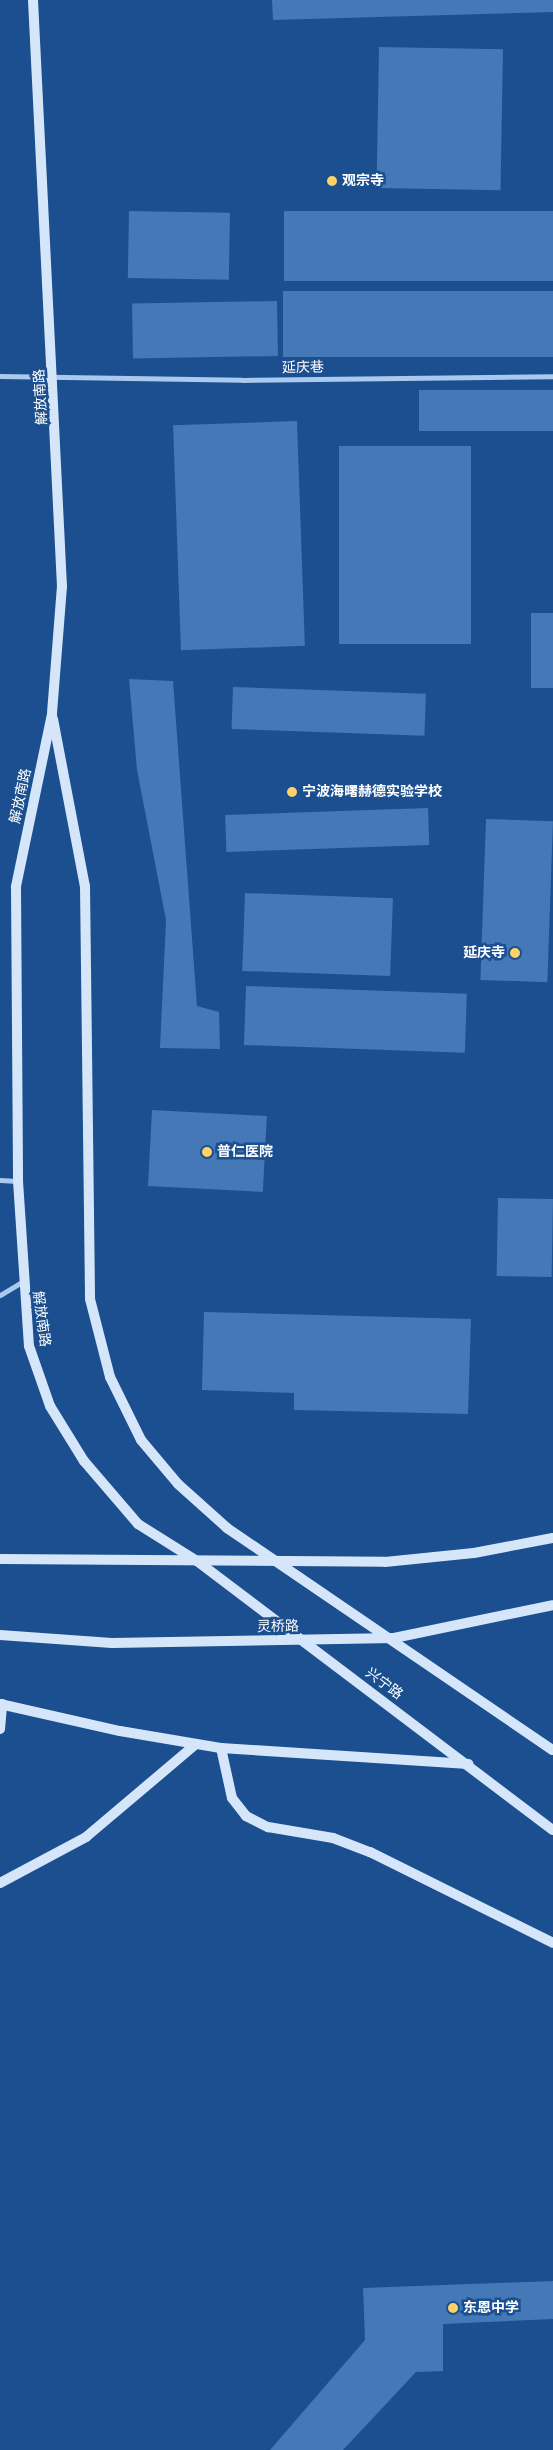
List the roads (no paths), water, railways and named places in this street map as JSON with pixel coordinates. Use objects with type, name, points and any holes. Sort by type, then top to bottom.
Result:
[{"type":"main road","name":"解放南路","points":[[33,0],[62,586],[52,714],[16,888],[18,1181],[22,1282],[28,1346],[50,1406],[74,1445],[138,1524],[198,1561]]},
{"type":"main road","points":[[52,714],[85,886],[90,1299],[110,1377],[141,1440],[178,1484],[227,1528],[286,1564],[553,1750]]},
{"type":"main road","points":[[0,1559],[286,1564],[385,1562],[474,1553],[553,1538]]},
{"type":"main road","name":"兴宁路","points":[[198,1561],[553,1830]]},
{"type":"main road","name":"灵桥路","points":[[0,1635],[112,1643],[394,1638],[553,1605]]},
{"type":"main road","points":[[0,1729],[1,1704],[221,1748],[468,1764]]},
{"type":"main road","points":[[0,1883],[86,1837],[196,1744]]},
{"type":"main road","points":[[221,1748],[232,1798],[246,1816],[268,1828],[333,1838],[370,1852],[553,1943]]},
{"type":"street","name":"延庆巷","points":[[0,376],[242,380],[553,376]]},
{"type":"street","points":[[0,1180],[18,1181]]},
{"type":"street","points":[[0,1295],[22,1282]]},
{"type":"place","name":"观宗寺","points":[[332,181]]},
{"type":"place","name":"宁波海曙赫德实验学校","points":[[292,792]]},
{"type":"place","name":"延庆寺","points":[[515,953]]},
{"type":"place","name":"普仁医院","points":[[207,1152]]},
{"type":"place","name":"东恩中学","points":[[453,2308]]}]
